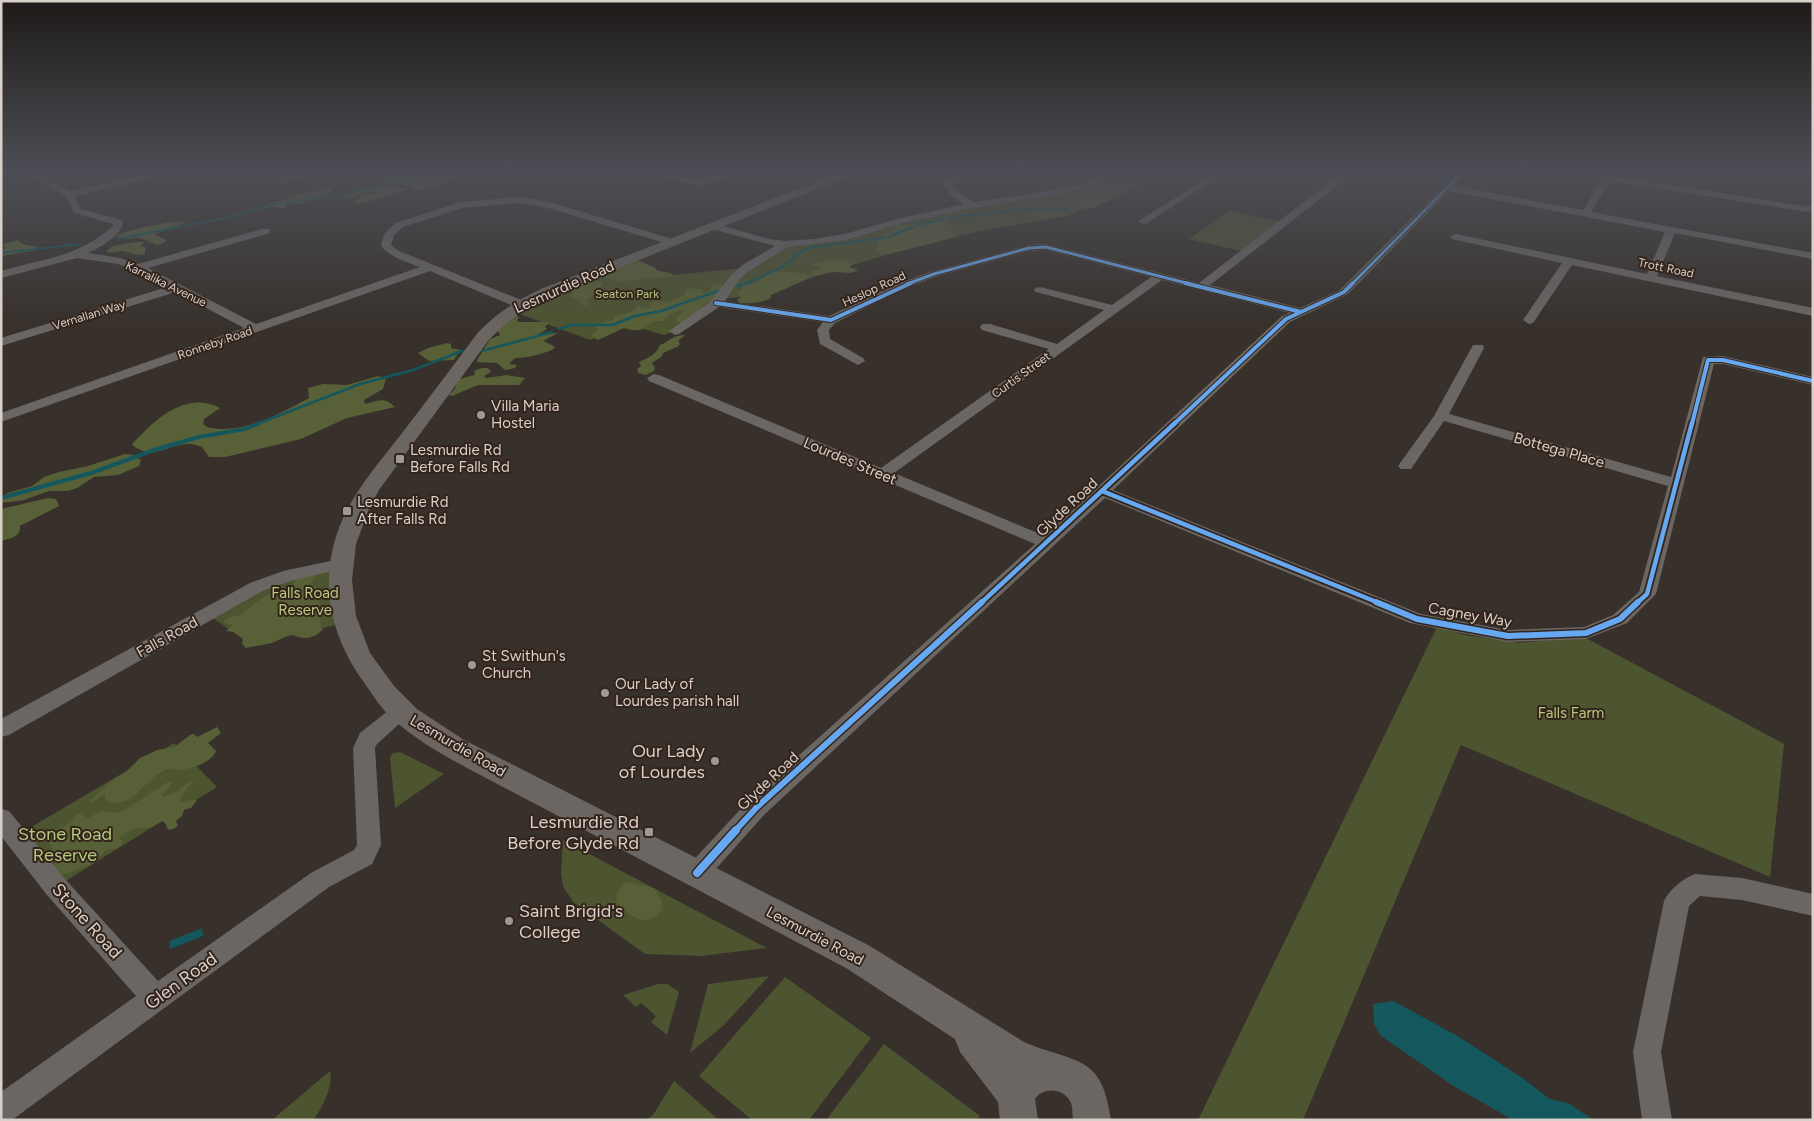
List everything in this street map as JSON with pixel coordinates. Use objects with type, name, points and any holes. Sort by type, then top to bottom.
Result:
[{"type":"main road","name":"Lesmurdie Road","points":[[712,226],[520,304],[502,316],[488,331],[376,480],[352,521],[340,564],[340,583],[345,623],[356,653],[383,692],[401,711],[454,747],[858,957],[1010,1055],[1046,1070],[1056,1070],[1076,1079],[1090,1098],[1096,1116]]},
{"type":"main road","name":"Lesmurdie Road","points":[[962,1024],[1003,1076],[1018,1108]]},
{"type":"main road","name":"Lesmurdie Road","points":[[1018,1108],[1027,1078],[1046,1070]]},
{"type":"street","points":[[1,275],[75,255],[105,240],[118,225]]},
{"type":"street","points":[[399,225],[389,234],[386,246],[395,253],[520,304]]},
{"type":"street","points":[[617,225],[672,242]]},
{"type":"street","points":[[712,226],[758,240],[785,244],[846,237],[886,225]]},
{"type":"street","points":[[1201,287],[1281,225]]},
{"type":"street","name":"Glyde Road","points":[[697,873],[757,807],[1047,543],[1286,319],[1344,292],[1410,225]]},
{"type":"street","points":[[1646,225],[1813,256]]},
{"type":"street","points":[[1650,279],[1671,230]]},
{"type":"street","points":[[138,268],[266,231]]},
{"type":"street","name":"Trott Road","points":[[1456,237],[1813,312]]},
{"type":"street","points":[[676,331],[716,303],[730,281],[745,268],[773,253],[785,244]]},
{"type":"street","name":"Heslop Road","points":[[716,303],[831,320],[901,286],[934,274],[1029,248],[1046,247],[1301,312]]},
{"type":"street","name":"Karralika Avenue","points":[[75,255],[120,261],[138,268],[255,329]]},
{"type":"street","points":[[1529,320],[1568,262]]},
{"type":"street","name":"Ronneby Road","points":[[1,418],[428,268]]},
{"type":"street","name":"Curtis Street","points":[[883,474],[1160,276]]},
{"type":"street","name":"Vernallan Way","points":[[1,342],[176,288]]},
{"type":"street","points":[[1040,290],[1113,309]]},
{"type":"street","points":[[831,320],[823,330],[824,341],[858,361]]},
{"type":"street","points":[[986,327],[1058,348]]},
{"type":"street","points":[[1406,466],[1441,416],[1478,348]]},
{"type":"street","name":"Cagney Way","points":[[1102,491],[1417,619],[1508,636],[1586,633],[1620,619],[1647,594],[1708,360],[1723,360],[1813,381]]},
{"type":"street","name":"Lourdes Street","points":[[654,378],[1047,543]]},
{"type":"street","name":"Bottega Place","points":[[1441,416],[1677,484]]},
{"type":"street","name":"Falls Road","points":[[1,729],[256,587],[289,575],[340,564]]},
{"type":"street","name":"Glen Road","points":[[1,1110],[320,880],[363,857],[369,845],[364,748],[368,739],[401,711]]},
{"type":"street","name":"Stone Road","points":[[1,818],[56,887],[156,999]]},
{"type":"street","points":[[1657,1120],[1647,1052],[1677,901],[1695,885],[1742,889],[1813,905]]},
{"type":"green space","points":[[154,225],[178,225],[154,234],[166,240],[164,243],[157,245],[138,237],[128,239],[116,237],[136,229]]},
{"type":"green space","name":"Seaton Park","points":[[883,225],[1013,225],[931,242],[800,281],[773,294],[720,299],[675,331],[664,335],[630,325],[590,340],[517,313],[520,304],[627,260],[672,275],[745,268],[785,244],[814,242]]},
{"type":"green space","points":[[897,225],[950,225],[952,226],[951,231],[960,236],[889,254],[881,254],[874,250],[879,247],[877,245],[883,239],[882,236],[895,230]]},
{"type":"green space","points":[[1209,225],[1280,225],[1246,252],[1189,239]]},
{"type":"green space","points":[[17,240],[22,244],[37,247],[37,250],[1,256],[1,250],[5,249],[4,244]]},
{"type":"green space","points":[[144,242],[141,247],[145,247],[145,254],[135,255],[123,251],[106,251],[113,246]]},
{"type":"green space","points":[[834,259],[855,263],[849,267],[858,270],[850,273],[835,272],[811,275],[812,271],[823,267],[812,266],[811,263]]},
{"type":"green space","points":[[637,260],[654,267],[658,271],[671,273],[673,276],[616,282],[605,276],[609,271]]},
{"type":"green space","points":[[773,272],[794,272],[811,275],[812,277],[771,295],[771,298],[764,301],[740,303],[737,300],[741,297],[737,293],[743,289],[741,287],[743,285],[756,283]]},
{"type":"green space","points":[[597,277],[599,279],[597,281],[602,283],[602,286],[595,290],[596,294],[587,299],[588,304],[585,306],[570,296],[575,293],[569,290],[587,283],[586,280]]},
{"type":"green space","points":[[722,284],[720,293],[713,300],[702,305],[703,316],[695,322],[677,322],[676,318],[684,311],[680,310],[668,315],[663,321],[653,321],[640,330],[624,328],[598,340],[591,336],[598,330],[594,327],[603,322],[614,320],[614,316],[632,312],[637,306],[641,306],[641,309],[650,308],[650,304],[655,301],[667,303],[686,294],[685,291],[691,288],[703,290],[703,294],[710,291],[711,285]]},
{"type":"green space","points":[[514,314],[519,317],[517,321],[519,322],[548,322],[545,327],[547,329],[539,334],[558,333],[543,341],[555,348],[536,355],[515,358],[509,364],[517,365],[515,368],[505,370],[497,363],[476,362],[490,339],[500,335],[497,330]]},
{"type":"green space","points":[[685,335],[678,341],[680,344],[677,347],[663,353],[662,356],[652,363],[655,368],[654,371],[646,375],[638,373],[637,369],[641,366],[639,362],[654,353],[660,345],[674,337]]},
{"type":"green space","points":[[447,343],[451,344],[451,348],[460,350],[454,360],[429,361],[418,353],[428,348]]},
{"type":"green space","points":[[488,368],[491,372],[484,376],[486,378],[507,375],[525,378],[519,385],[478,385],[452,396],[448,395],[455,389],[457,380],[474,375],[474,371]]},
{"type":"green space","points":[[378,376],[386,378],[383,389],[364,400],[364,402],[366,404],[384,401],[395,407],[347,418],[301,439],[225,457],[209,457],[202,447],[192,444],[183,444],[154,452],[140,450],[132,445],[150,426],[177,407],[198,402],[220,408],[204,419],[203,424],[207,427],[233,429],[260,422],[309,398],[308,388],[323,384],[347,385]]},
{"type":"green space","points":[[125,454],[133,455],[141,460],[139,466],[118,475],[94,477],[77,488],[68,491],[49,491],[24,500],[1,503],[1,498],[7,493],[32,486],[44,477]]},
{"type":"green space","points":[[48,498],[56,499],[59,506],[20,526],[17,535],[1,541],[1,509]]},
{"type":"green space","name":"Falls Road Reserve","points":[[340,564],[345,623],[252,645],[207,614],[256,587]]},
{"type":"green space","points":[[315,573],[311,583],[318,589],[320,607],[318,614],[321,622],[320,627],[323,629],[316,635],[304,638],[291,634],[272,643],[246,648],[242,644],[243,639],[234,632],[226,631],[233,625],[224,623],[224,621],[232,616],[238,616],[265,596],[293,585],[295,579]]},
{"type":"green space","name":"Falls Farm","points":[[1437,627],[1465,635],[1519,643],[1584,637],[1784,744],[1770,877],[1461,745],[1303,1120],[1198,1120]]},
{"type":"green space","points":[[217,727],[221,733],[208,743],[216,751],[205,762],[195,767],[179,770],[168,769],[160,773],[126,801],[108,802],[105,799],[105,794],[93,802],[88,802],[115,778],[125,773],[140,758],[157,750],[174,747],[190,735],[194,734],[197,737]]},
{"type":"green space","name":"Stone Road Reserve","points":[[174,743],[217,787],[56,887],[16,836]]},
{"type":"green space","points":[[400,752],[444,774],[395,808],[390,757],[393,753]]},
{"type":"green space","points":[[190,781],[193,782],[180,800],[183,802],[197,800],[191,808],[184,810],[182,816],[176,821],[178,826],[168,830],[162,821],[150,828],[142,828],[125,833],[119,839],[123,841],[121,845],[114,849],[106,850],[93,864],[61,875],[52,867],[59,858],[52,855],[53,851],[49,843],[51,838],[78,814],[82,812],[86,819],[102,811],[114,813],[123,811],[168,782],[172,782],[162,795],[164,797],[176,792]]},
{"type":"green space","points":[[563,840],[767,948],[701,956],[645,954],[573,902],[563,886],[561,873]]},
{"type":"green space","points":[[627,882],[654,888],[661,899],[663,909],[657,915],[645,920],[639,919],[628,912],[616,902],[618,891]]},
{"type":"green space","points":[[769,976],[724,1025],[690,1053],[708,984]]},
{"type":"green space","points":[[785,977],[871,1038],[809,1120],[752,1120],[699,1076]]},
{"type":"green space","points":[[658,984],[667,984],[679,992],[667,1035],[651,1022],[656,1016],[641,1003],[636,1007],[623,995]]},
{"type":"green space","points":[[884,1044],[980,1116],[977,1120],[826,1120]]},
{"type":"green space","points":[[330,1071],[330,1083],[326,1096],[313,1120],[272,1120]]},
{"type":"green space","points":[[674,1081],[719,1120],[645,1120],[653,1115]]},
{"type":"water","points":[[202,928],[203,936],[170,949],[170,941]]},
{"type":"water","points":[[1393,1001],[1456,1035],[1521,1077],[1550,1099],[1570,1104],[1593,1120],[1513,1120],[1455,1087],[1381,1036],[1374,1024],[1373,1004]]},
{"type":"waterway","points":[[117,239],[188,225]]},
{"type":"waterway","points":[[745,284],[782,267],[802,251],[814,247],[885,238],[918,225]]},
{"type":"waterway","points":[[1,253],[81,244]]},
{"type":"waterway","points":[[745,284],[749,283]]},
{"type":"waterway","points":[[737,286],[745,284]]},
{"type":"waterway","points":[[559,329],[571,325],[612,325],[635,316],[661,311],[718,291]]},
{"type":"waterway","points":[[482,351],[552,332]]},
{"type":"waterway","points":[[257,424],[360,384],[413,370],[462,351]]},
{"type":"waterway","points":[[1,498],[91,473],[157,449],[199,437],[245,429],[260,423]]},
{"type":"cycle path","points":[[697,873],[757,807],[1047,543],[1286,319],[1344,292],[1410,225]]},
{"type":"cycle path","points":[[716,303],[831,320],[901,286],[934,274],[1029,248],[1046,247],[1301,312]]},
{"type":"cycle path","points":[[1102,491],[1417,619],[1508,636],[1586,633],[1620,619],[1647,594],[1708,360],[1723,360],[1813,381]]},
{"type":"place","name":"Villa Maria Hostel","points":[[481,415]]},
{"type":"place","name":"Lesmurdie Rd Before Falls Rd","points":[[400,459]]},
{"type":"place","name":"Lesmurdie Rd After Falls Rd","points":[[347,511]]},
{"type":"place","name":"St Swithun's Church","points":[[472,665]]},
{"type":"place","name":"Our Lady of Lourdes parish hall","points":[[605,693]]},
{"type":"place","name":"Our Lady of Lourdes","points":[[715,761]]},
{"type":"place","name":"Lesmurdie Rd Before Glyde Rd","points":[[649,832]]},
{"type":"place","name":"Saint Brigid's College","points":[[509,921]]}]
